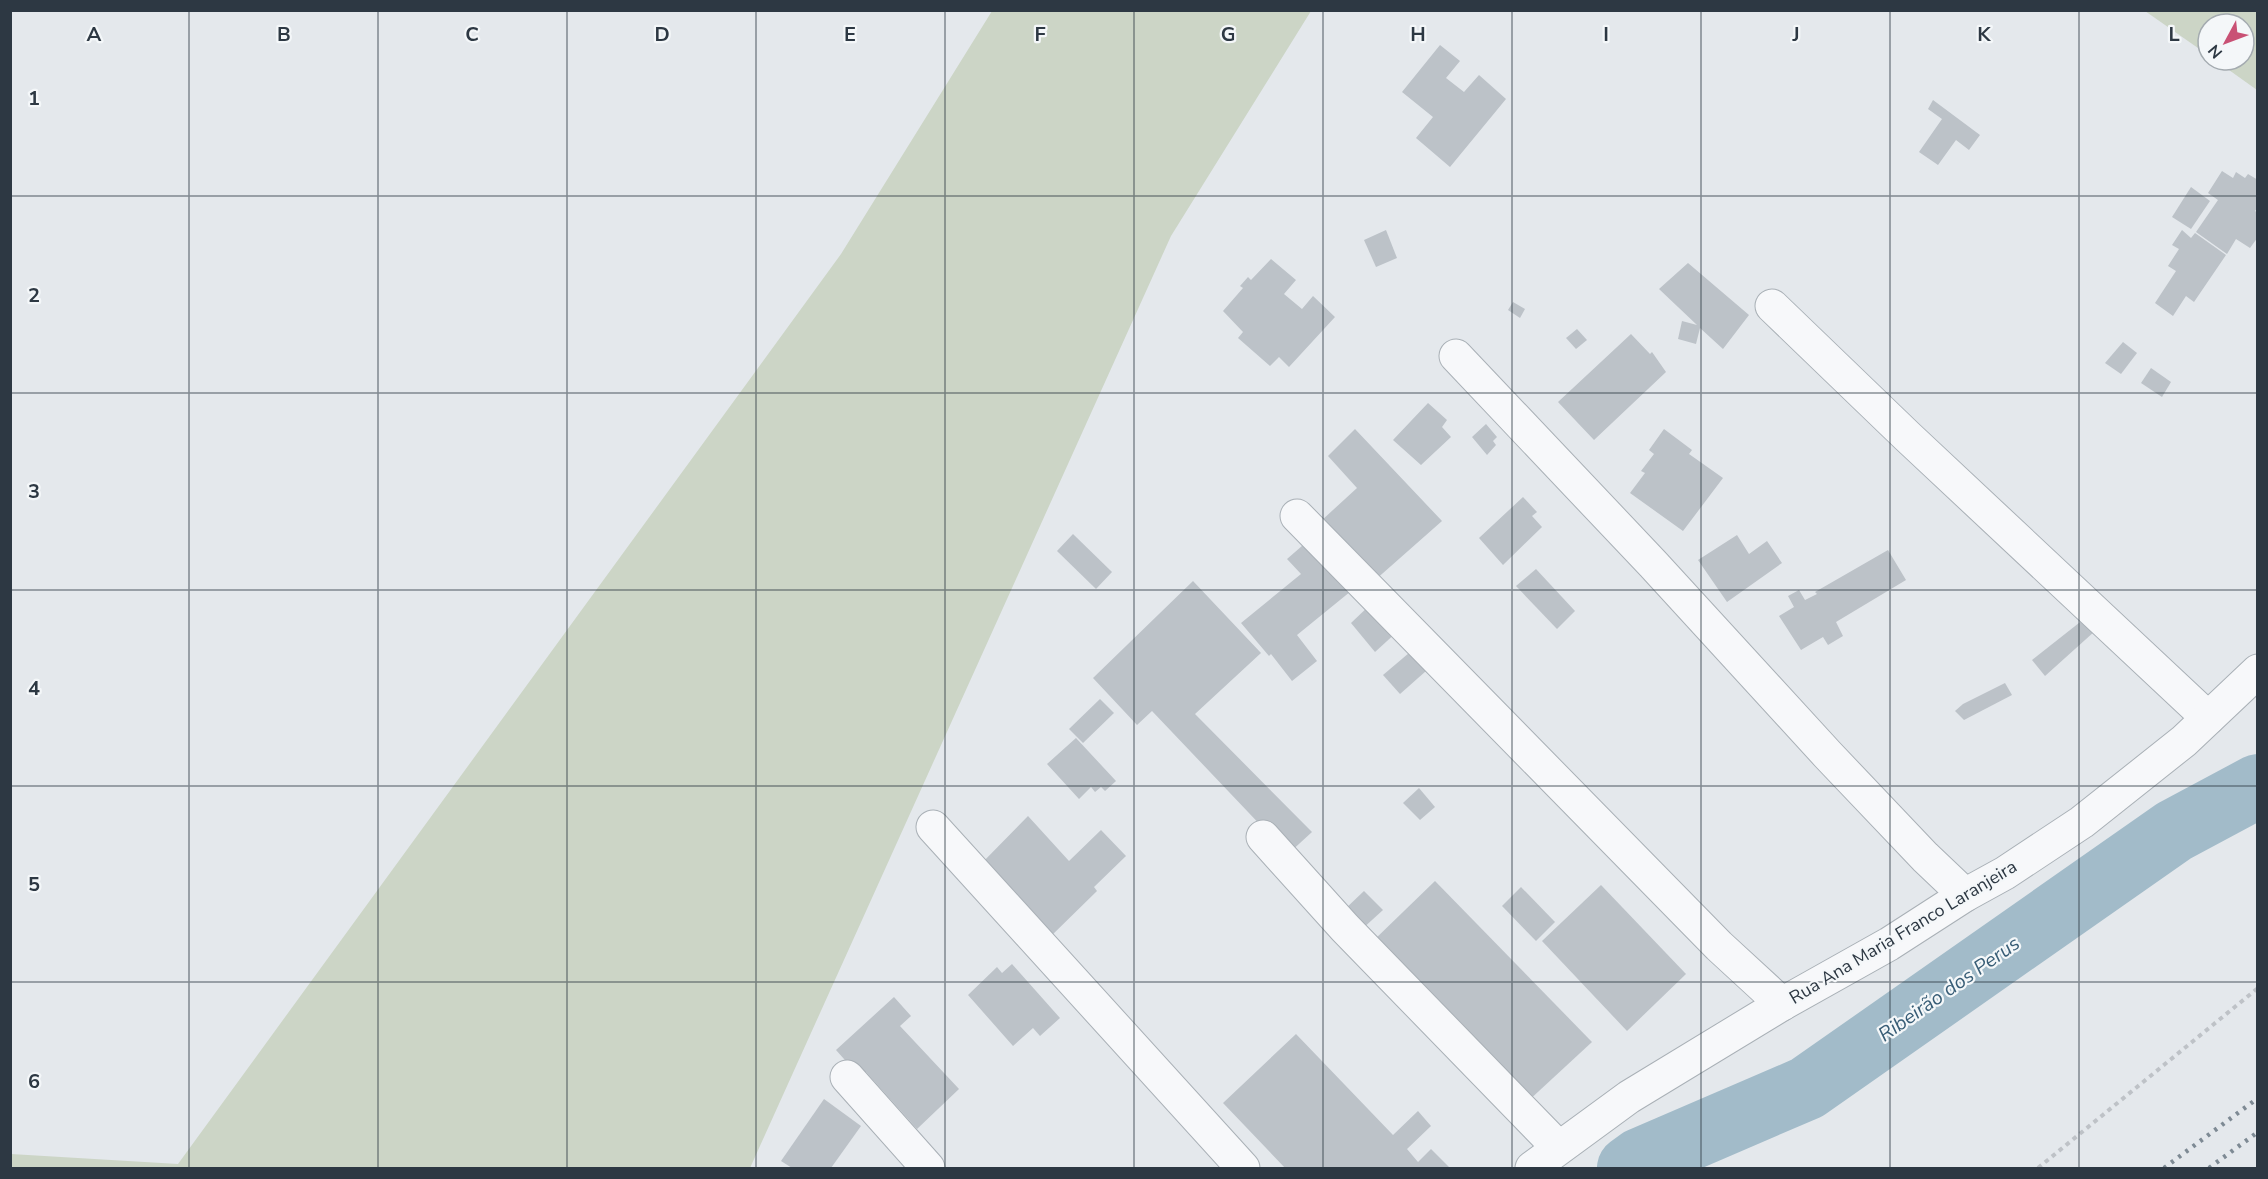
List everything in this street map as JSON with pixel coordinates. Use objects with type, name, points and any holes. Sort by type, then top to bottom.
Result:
[{"type":"street","points":[[1772,306],[2208,718]]},
{"type":"street","points":[[1456,356],[1653,564],[1820,746],[1925,857],[1965,895]]},
{"type":"street","points":[[1297,516],[1711,937],[1782,1004]]},
{"type":"street","name":"Rua Ana Maria Franco Laranjeira","points":[[1532,1168],[1629,1097],[1782,1004],[1889,944],[1965,895],[2005,873],[2082,822],[2184,741],[2258,672]]},
{"type":"street","points":[[933,827],[1243,1168]]},
{"type":"street","points":[[1263,837],[1345,928],[1558,1147]]},
{"type":"street","points":[[847,1077],[928,1168]]},
{"type":"path","points":[[2038,1168],[2258,988]]},
{"type":"green space","points":[[992,11],[1311,11],[1171,236],[750,1168],[11,1168],[11,1154],[178,1164],[841,254]]},
{"type":"green space","points":[[2145,11],[2257,11],[2257,90],[2232,72],[2256,72],[2256,12],[2196,12],[2196,47]]},
{"type":"building","points":[[1440,45],[1460,61],[1446,78],[1464,92],[1479,75],[1506,99],[1450,167],[1416,138],[1433,117],[1402,92]]},
{"type":"building","points":[[1933,100],[1980,135],[1969,150],[1956,140],[1938,165],[1919,152],[1942,119],[1928,109]]},
{"type":"building","points":[[2222,171],[2233,178],[2236,172],[2245,178],[2248,174],[2258,180],[2258,207],[2255,211],[2258,213],[2258,237],[2250,248],[2236,239],[2227,254],[2196,232],[2218,200],[2208,193]]},
{"type":"building","points":[[2191,187],[2210,201],[2191,229],[2172,217]]},
{"type":"building","points":[[1386,230],[1397,258],[1376,267],[1364,240]]},
{"type":"building","points":[[2182,230],[2191,238],[2195,233],[2226,255],[2194,302],[2186,296],[2173,316],[2155,303],[2176,271],[2168,266],[2179,249],[2172,245]]},
{"type":"building","points":[[1271,259],[1296,280],[1284,294],[1302,309],[1313,296],[1335,317],[1289,367],[1279,357],[1270,366],[1238,338],[1243,332],[1223,311],[1243,288],[1240,286],[1248,277],[1251,280]]},
{"type":"building","points":[[1688,263],[1749,315],[1723,349],[1700,328],[1696,344],[1678,339],[1682,321],[1697,325],[1659,289]]},
{"type":"building","points":[[1513,302],[1525,309],[1520,318],[1508,310]]},
{"type":"building","points":[[1577,329],[1587,340],[1576,349],[1566,338]]},
{"type":"building","points":[[1631,334],[1650,354],[1652,352],[1666,372],[1594,440],[1558,402]]},
{"type":"building","points":[[2123,342],[2137,353],[2121,374],[2105,363]]},
{"type":"building","points":[[2151,368],[2171,382],[2162,397],[2141,383]]},
{"type":"building","points":[[1428,403],[1447,420],[1442,427],[1451,437],[1421,465],[1393,440]]},
{"type":"building","points":[[1486,424],[1497,437],[1493,441],[1496,445],[1487,455],[1472,437]]},
{"type":"building","points":[[1355,429],[1442,521],[1374,581],[1321,521],[1357,488],[1328,456]]},
{"type":"building","points":[[1664,429],[1692,450],[1689,454],[1723,478],[1683,531],[1630,493],[1645,473],[1641,471],[1654,454],[1649,450]]},
{"type":"building","points":[[1523,497],[1537,512],[1532,516],[1542,527],[1503,565],[1479,538]]},
{"type":"building","points":[[1073,534],[1112,572],[1096,589],[1057,551]]},
{"type":"building","points":[[1737,535],[1749,554],[1767,541],[1782,563],[1727,602],[1698,560]]},
{"type":"building","points":[[1310,539],[1356,587],[1297,635],[1317,661],[1292,681],[1271,654],[1269,656],[1241,623],[1301,574],[1287,559]]},
{"type":"building","points":[[1888,550],[1906,580],[1836,622],[1843,636],[1828,645],[1823,637],[1801,650],[1779,616],[1794,607],[1788,596],[1799,590],[1805,600]]},
{"type":"building","points":[[1536,569],[1575,611],[1557,629],[1516,586]]},
{"type":"building","points":[[1193,581],[1261,653],[1195,714],[1312,832],[1288,854],[1152,711],[1137,725],[1093,678]]},
{"type":"building","points":[[1372,603],[1398,631],[1375,652],[1351,623]]},
{"type":"building","points":[[2084,619],[2095,631],[2045,676],[2032,660]]},
{"type":"building","points":[[1409,653],[1426,671],[1400,694],[1383,675]]},
{"type":"building","points":[[2005,683],[2012,695],[1964,720],[1955,711],[1963,704]]},
{"type":"building","points":[[1100,699],[1114,713],[1083,743],[1069,729]]},
{"type":"building","points":[[1076,738],[1116,781],[1105,791],[1101,787],[1095,792],[1091,787],[1079,799],[1047,764]]},
{"type":"building","points":[[1419,788],[1435,807],[1420,820],[1403,803]]},
{"type":"building","points":[[1028,816],[1069,861],[1101,830],[1126,856],[1094,887],[1097,891],[1048,939],[979,866]]},
{"type":"building","points":[[1435,881],[1592,1042],[1526,1103],[1372,942]]},
{"type":"building","points":[[1601,885],[1686,974],[1627,1031],[1542,941]]},
{"type":"building","points":[[1521,887],[1555,922],[1536,941],[1502,906]]},
{"type":"building","points":[[1364,891],[1383,910],[1361,930],[1343,911]]},
{"type":"building","points":[[1012,964],[1060,1018],[1040,1036],[1033,1028],[1013,1046],[968,995],[997,967],[1002,973]]},
{"type":"building","points":[[894,997],[911,1016],[900,1026],[959,1089],[917,1129],[866,1072],[860,1077],[836,1050]]},
{"type":"building","points":[[1296,1034],[1393,1135],[1418,1111],[1431,1126],[1407,1149],[1418,1162],[1431,1149],[1450,1168],[1285,1168],[1223,1103]]},
{"type":"building","points":[[824,1099],[861,1126],[831,1168],[792,1168],[781,1161]]},
{"type":"waterway","name":"Ribeirão dos Perus","points":[[1629,1168],[1640,1160],[1807,1088],[2174,831],[2258,786]]},
{"type":"railway","points":[[2164,1168],[2258,1098]]},
{"type":"railway","points":[[2209,1168],[2258,1132]]}]
